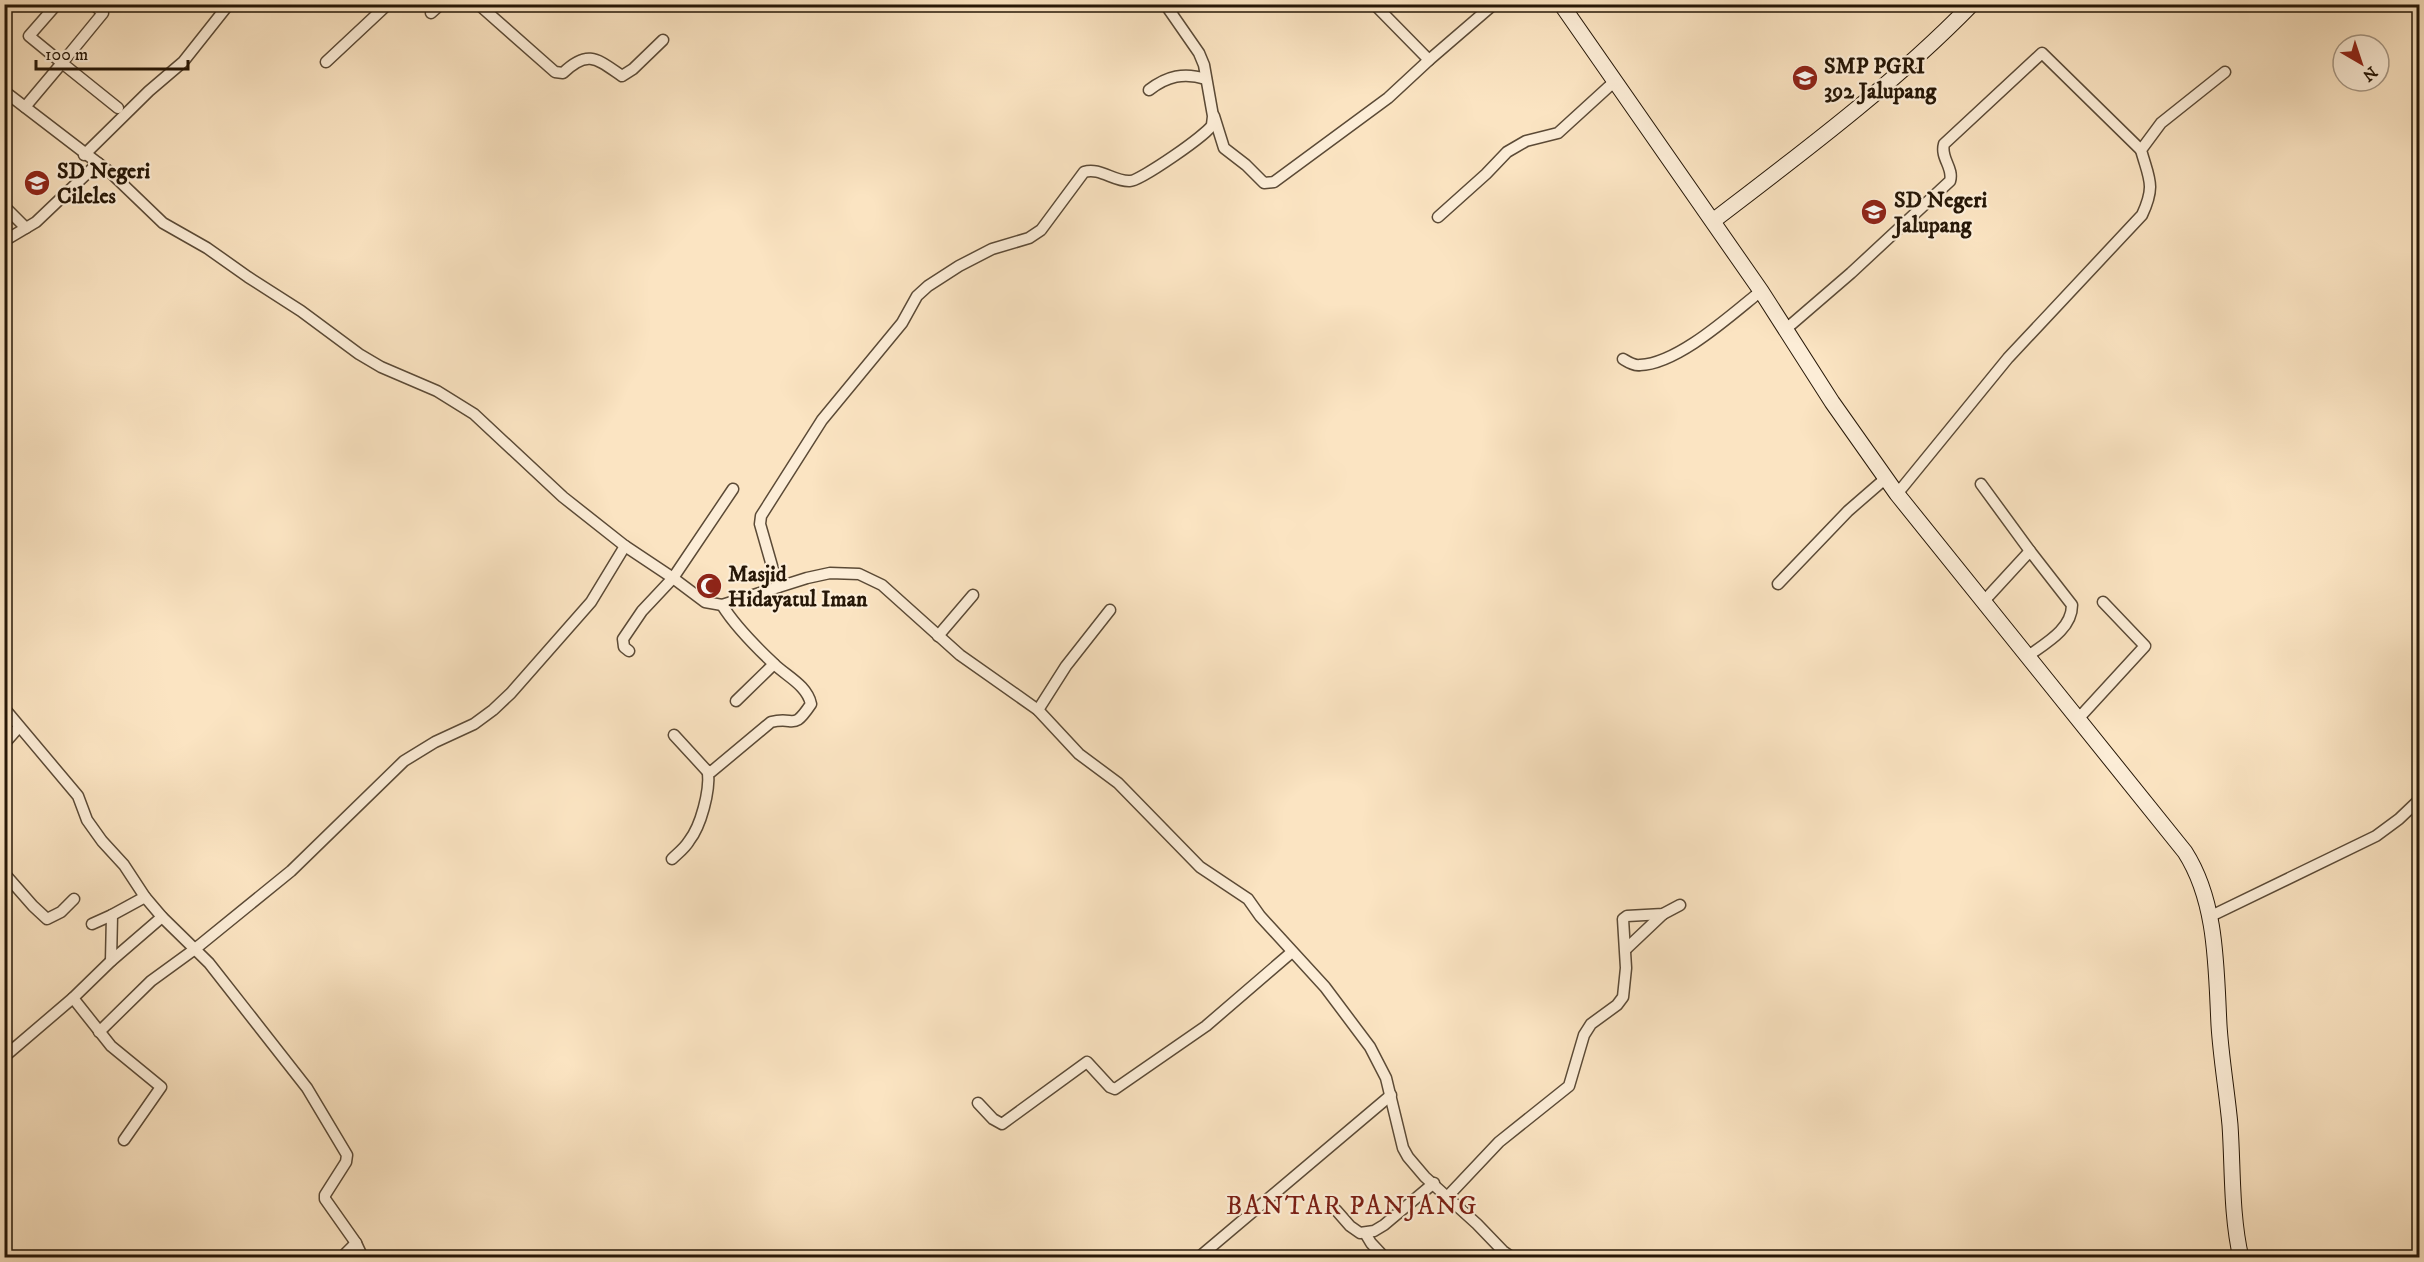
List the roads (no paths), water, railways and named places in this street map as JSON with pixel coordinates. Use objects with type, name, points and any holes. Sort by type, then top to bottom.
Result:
[{"type":"street","points":[[57,4],[29,36],[118,108]]},
{"type":"street","points":[[25,108],[103,13],[93,4]]},
{"type":"street","points":[[84,154],[149,91],[183,62],[229,4]]},
{"type":"street","points":[[326,62],[388,4]]},
{"type":"street","points":[[431,13],[441,4]]},
{"type":"street","points":[[478,4],[555,72],[563,73],[574,62],[593,58],[622,76],[633,69],[663,40]]},
{"type":"street","points":[[1164,4],[1199,53],[1224,148],[1264,183],[1274,182],[1365,117],[1494,4]]},
{"type":"street","points":[[1374,4],[1429,60]]},
{"type":"street","points":[[1561,4],[1761,291],[1832,402],[1897,495],[2185,852],[2195,868],[2213,938],[2222,1064],[2230,1124],[2237,1232],[2241,1257]]},
{"type":"street","points":[[1713,221],[1874,95],[1929,48],[1972,4]]},
{"type":"street","points":[[1786,329],[1851,273],[1950,181],[1950,171],[1943,156],[1944,144],[2042,53],[2141,150],[2152,184],[2150,199],[2142,215],[2008,358],[1897,495]]},
{"type":"street","points":[[2141,150],[2161,123],[2225,72]]},
{"type":"street","points":[[1149,90],[1166,79],[1177,76],[1206,79]]},
{"type":"street","points":[[1438,217],[1507,152],[1526,141],[1558,133],[1615,81]]},
{"type":"street","points":[[4,91],[98,164],[163,223],[207,248],[302,311],[359,354],[381,367],[437,391],[474,414],[556,491],[625,546],[674,578],[705,602],[723,605],[830,573],[859,574],[882,585],[960,655],[1038,710],[1079,754],[1118,783],[1200,867],[1248,898],[1292,952],[1325,987],[1370,1047],[1386,1078],[1403,1148],[1416,1168],[1448,1196],[1503,1251],[1513,1257]]},
{"type":"street","points":[[778,587],[760,524],[762,516],[822,420],[902,323],[911,303],[917,296],[959,266],[992,249],[1029,238],[1041,231],[1084,172],[1092,170],[1129,181],[1141,178],[1200,137],[1212,125],[1214,116]]},
{"type":"street","points":[[4,241],[36,222],[98,164]]},
{"type":"street","points":[[4,206],[26,228]]},
{"type":"street","points":[[1623,359],[1639,366],[1655,363],[1671,356],[1703,336],[1761,291]]},
{"type":"street","points":[[1778,584],[1848,511],[1886,478]]},
{"type":"street","points":[[1981,484],[2072,605],[2068,621],[2057,634],[2028,656]]},
{"type":"street","points":[[629,651],[624,647],[623,639],[642,611],[674,578],[733,489]]},
{"type":"street","points":[[99,1032],[151,981],[195,949],[291,871],[404,761],[435,742],[474,724],[493,710],[511,693],[591,602],[625,546]]},
{"type":"street","points":[[1984,601],[2030,551]]},
{"type":"street","points":[[938,636],[973,595]]},
{"type":"street","points":[[2077,720],[2145,646],[2103,602]]},
{"type":"street","points":[[708,772],[726,762],[771,722],[799,720],[811,704],[809,694],[774,664],[744,633],[723,605]]},
{"type":"street","points":[[1038,710],[1066,666],[1110,610]]},
{"type":"street","points":[[736,701],[774,664]]},
{"type":"street","points":[[4,708],[78,796],[87,819],[102,841],[124,865],[145,897],[209,963],[307,1088],[347,1155],[346,1162],[325,1199],[356,1243],[363,1257]]},
{"type":"street","points":[[4,744],[19,727]]},
{"type":"street","points":[[672,859],[690,841],[709,794],[708,772],[674,735]]},
{"type":"street","points":[[2209,917],[2376,836],[2420,799]]},
{"type":"street","points":[[4,873],[47,919],[61,912],[74,900]]},
{"type":"street","points":[[92,924],[145,897]]},
{"type":"street","points":[[1626,949],[1663,914],[1680,905]]},
{"type":"street","points":[[1448,1196],[1499,1142],[1569,1086],[1584,1035],[1591,1024],[1617,1005],[1623,997],[1626,949],[1623,918],[1663,914]]},
{"type":"street","points":[[111,961],[112,915]]},
{"type":"street","points":[[4,1057],[162,917]]},
{"type":"street","points":[[978,1103],[993,1119],[1002,1124],[1087,1062],[1097,1070],[1110,1087],[1115,1089],[1206,1026],[1292,952]]},
{"type":"street","points":[[73,998],[119,1054],[140,1068],[161,1087],[124,1140]]},
{"type":"street","points":[[1198,1257],[1391,1095]]},
{"type":"street","points":[[1336,1210],[1350,1226],[1360,1233],[1365,1233],[1384,1225],[1434,1183]]},
{"type":"street","points":[[1365,1233],[1385,1257]]},
{"type":"street","points":[[341,1257],[356,1243]]},
{"type":"place","name":"SMP PGRI 392 Jalupang","points":[[1805,78]]},
{"type":"place","name":"SD Negeri Cileles","points":[[37,183]]},
{"type":"place","name":"SD Negeri Jalupang","points":[[1874,212]]},
{"type":"place","name":"Masjid Hidayatul Iman","points":[[709,586]]},
{"type":"district","name":"BANTAR PANJANG","points":[[1352,1205]]}]
